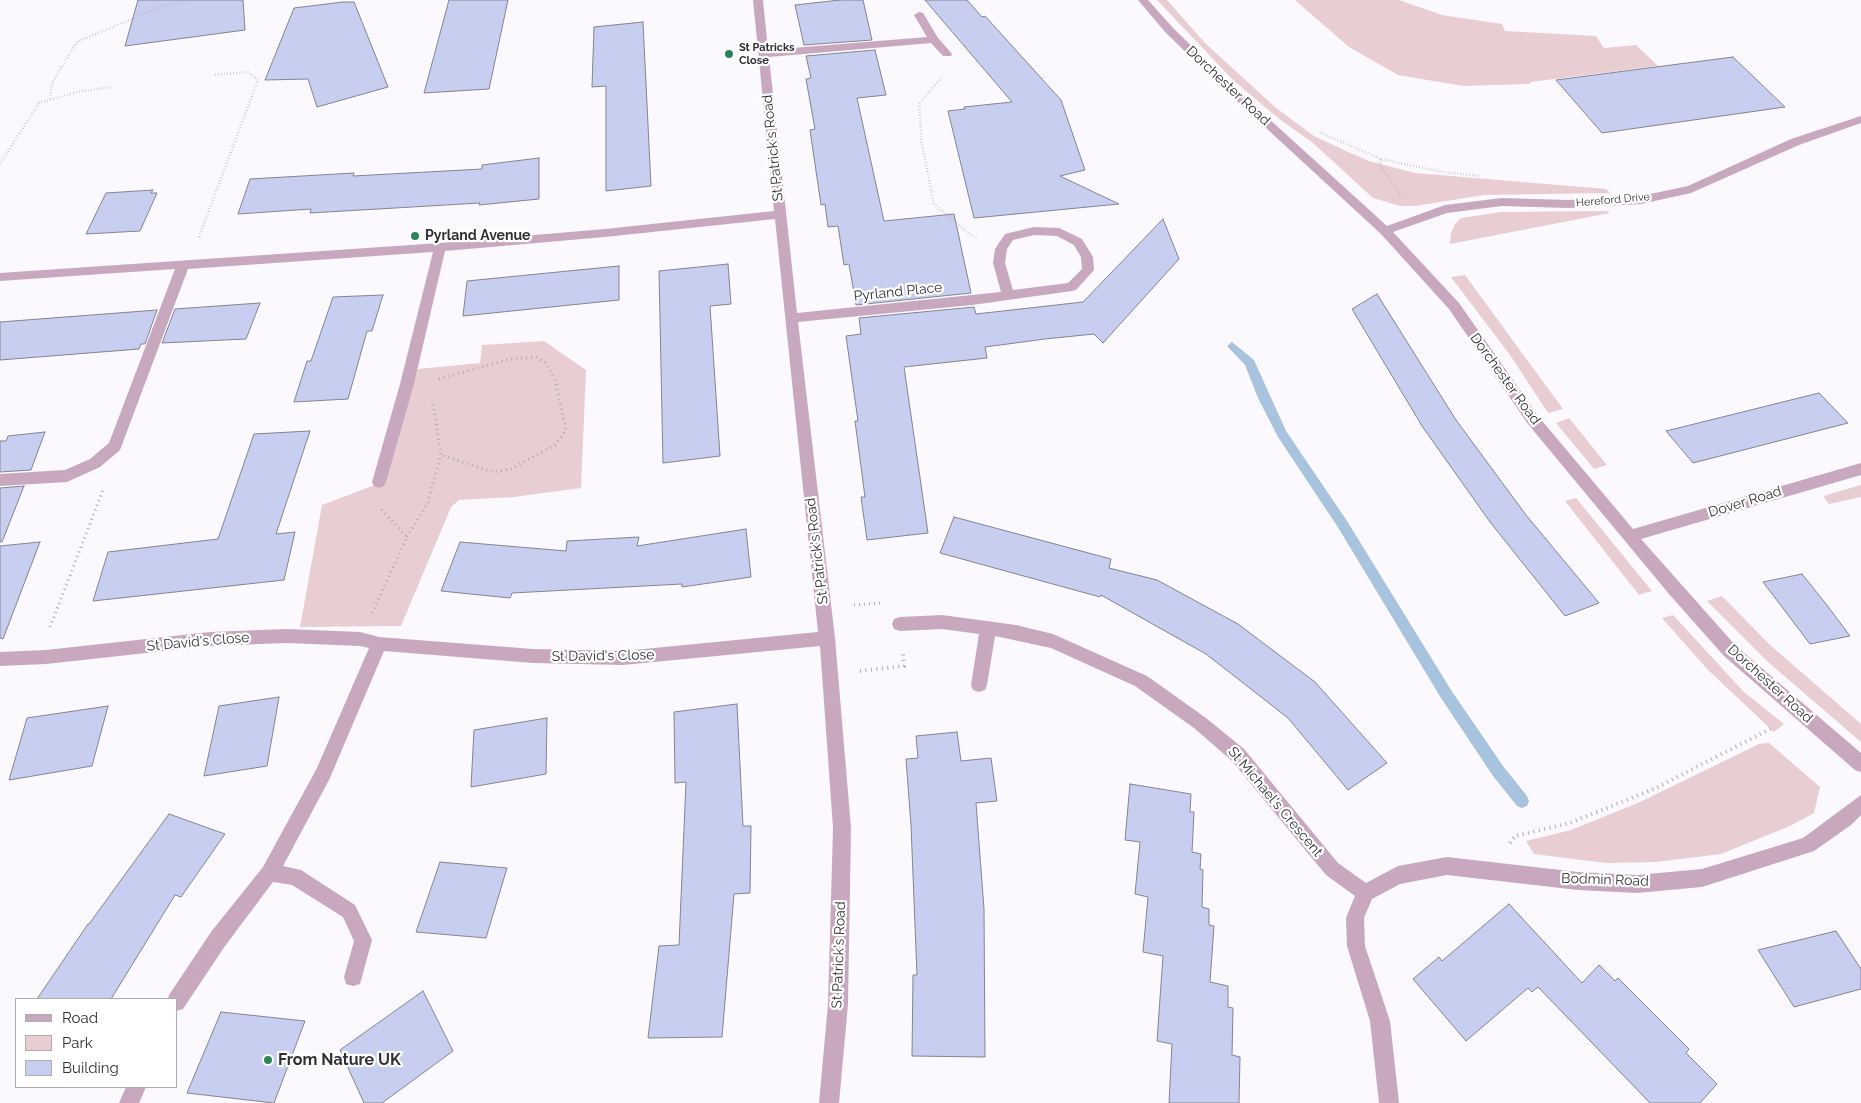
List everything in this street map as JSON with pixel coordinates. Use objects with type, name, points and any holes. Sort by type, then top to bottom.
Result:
[{"type":"street","name":"St Patrick's Road","points":[[758,0],[827,638],[842,828],[838,1004],[828,1103]]},
{"type":"street","name":"Dorchester Road","points":[[1142,0],[1170,31],[1231,90],[1385,231],[1454,306],[1533,420],[1730,651],[1861,764]]},
{"type":"street","points":[[920,16],[934,40],[947,54]]},
{"type":"street","points":[[763,54],[934,40]]},
{"type":"street","name":"Hereford Drive","points":[[1385,231],[1445,209],[1502,202],[1568,204],[1640,200],[1683,191],[1795,142],[1861,119]]},
{"type":"street","points":[[0,278],[440,247],[605,233],[780,214]]},
{"type":"street","name":"Pyrland Place","points":[[791,318],[972,300],[1008,293],[1072,287],[1088,270],[1087,257],[1078,242],[1059,232],[1034,231],[1009,237],[1001,249]]},
{"type":"street","points":[[379,482],[407,384],[440,247]]},
{"type":"street","points":[[1001,249],[999,263],[1008,293]]},
{"type":"street","points":[[0,480],[67,476],[95,463],[115,446],[186,265]]},
{"type":"street","name":"Dover Road","points":[[1630,536],[1861,469]]},
{"type":"street","name":"St Michael's Crescent","points":[[900,624],[942,622],[1016,632],[1053,641],[1097,660],[1148,686],[1200,723],[1238,755],[1332,869],[1365,893]]},
{"type":"street","points":[[979,685],[988,628]]},
{"type":"street","name":"St David's Close","points":[[0,659],[42,657],[210,639],[287,636],[360,639],[379,644],[534,656],[623,658],[827,638]]},
{"type":"street","points":[[178,999],[218,939],[269,873],[323,774],[379,644]]},
{"type":"street","name":"Bodmin Road","points":[[1365,893],[1398,875],[1447,866],[1578,881],[1637,884],[1702,878],[1808,845],[1845,820],[1861,802]]},
{"type":"street","points":[[269,873],[295,876],[349,911],[363,940],[353,977]]},
{"type":"street","points":[[1365,893],[1355,918],[1356,946],[1380,1021],[1388,1103]]},
{"type":"street","points":[[129,1103],[136,1088]]},
{"type":"path","points":[[50,99],[52,83],[77,42],[157,8],[186,0]]},
{"type":"path","points":[[947,54],[946,71],[919,104],[922,145],[934,204],[969,234],[1001,249]]},
{"type":"path","points":[[186,265],[253,99],[258,80],[248,72],[214,75]]},
{"type":"path","points":[[0,164],[39,103],[77,92],[112,87]]},
{"type":"path","points":[[407,384],[428,384],[439,379],[477,370],[510,359],[536,357],[546,363],[555,380],[566,430],[555,445],[511,469],[493,472],[441,455]]},
{"type":"path","points":[[360,639],[407,537],[428,502],[441,455],[428,384]]},
{"type":"path","points":[[42,657],[109,476],[115,446]]},
{"type":"path","points":[[379,482],[381,493],[379,507],[407,537]]},
{"type":"path","points":[[823,607],[898,601],[904,666],[830,674]]},
{"type":"path","points":[[1493,871],[1515,836],[1570,823],[1656,788],[1800,711]]},
{"type":"green space","points":[[1157,0],[1167,0],[1205,43],[1275,107],[1314,136],[1369,161],[1415,173],[1606,189],[1610,193],[1484,195],[1415,206],[1400,206],[1373,198],[1313,143],[1278,118],[1233,80]]},
{"type":"green space","points":[[1295,0],[1399,0],[1442,15],[1502,24],[1505,31],[1596,36],[1604,48],[1636,45],[1658,66],[1530,82],[1530,84],[1463,86],[1398,75],[1349,47]]},
{"type":"green space","points":[[1607,211],[1610,213],[1450,244],[1451,233],[1455,224],[1461,218],[1501,212]]},
{"type":"green space","points":[[1465,275],[1563,409],[1548,413],[1510,355],[1451,277]]},
{"type":"green space","points":[[544,341],[586,370],[581,488],[514,497],[459,500],[451,507],[401,626],[300,627],[322,505],[383,482],[418,369],[480,363],[482,345]]},
{"type":"green space","points":[[1569,418],[1607,465],[1594,469],[1556,423]]},
{"type":"green space","points":[[1861,485],[1861,497],[1829,504],[1823,496]]},
{"type":"green space","points":[[1576,498],[1652,591],[1639,595],[1565,501]]},
{"type":"green space","points":[[1722,596],[1769,644],[1861,724],[1861,742],[1768,662],[1707,601]]},
{"type":"green space","points":[[1673,615],[1744,692],[1784,724],[1774,732],[1708,670],[1662,618]]},
{"type":"green space","points":[[1769,743],[1820,787],[1814,813],[1790,826],[1721,854],[1656,862],[1606,863],[1534,854],[1526,841],[1571,830],[1640,802],[1759,744]]},
{"type":"building","points":[[138,0],[243,0],[245,30],[125,46]]},
{"type":"building","points":[[449,0],[508,0],[489,89],[424,93]]},
{"type":"building","points":[[840,0],[863,0],[872,40],[804,45],[795,5]]},
{"type":"building","points":[[925,0],[967,0],[982,17],[985,16],[1061,100],[1085,170],[1060,176],[1119,204],[974,218],[948,111],[965,109],[964,107],[1012,102]]},
{"type":"building","points":[[354,2],[388,87],[317,107],[308,79],[265,80],[294,8]]},
{"type":"building","points":[[643,22],[651,186],[606,191],[606,86],[592,87],[594,27]]},
{"type":"building","points":[[875,50],[886,95],[857,98],[884,221],[954,214],[971,293],[856,305],[849,264],[844,265],[838,226],[828,227],[825,204],[821,205],[810,130],[815,129],[806,79],[811,78],[806,56]]},
{"type":"building","points":[[1733,57],[1785,107],[1602,133],[1556,80]]},
{"type":"building","points":[[539,158],[539,199],[479,205],[480,203],[310,213],[311,209],[238,214],[250,179],[354,173],[353,176],[482,169],[482,165]]},
{"type":"building","points":[[153,190],[151,193],[157,193],[140,231],[86,234],[106,193]]},
{"type":"building","points":[[1163,219],[1179,259],[1103,343],[1094,334],[1045,339],[985,347],[987,358],[904,367],[928,533],[867,540],[861,497],[865,497],[855,421],[858,421],[846,336],[861,334],[859,318],[974,307],[976,314],[1083,302]]},
{"type":"building","points":[[728,264],[731,304],[710,306],[720,456],[663,463],[659,271]]},
{"type":"building","points":[[619,266],[619,300],[463,316],[467,281]]},
{"type":"building","points":[[1377,294],[1456,420],[1526,515],[1599,603],[1565,616],[1490,522],[1422,426],[1352,309]]},
{"type":"building","points":[[383,295],[372,331],[367,331],[348,399],[294,402],[307,361],[311,361],[333,297]]},
{"type":"building","points":[[260,303],[246,339],[162,343],[175,309]]},
{"type":"building","points":[[157,310],[145,344],[141,344],[139,349],[0,360],[0,322]]},
{"type":"building","points":[[1819,393],[1848,423],[1693,463],[1666,431]]},
{"type":"building","points":[[310,431],[276,534],[295,532],[284,580],[93,601],[108,552],[218,539],[254,434]]},
{"type":"building","points":[[45,432],[31,470],[0,472],[0,441],[6,441],[8,436]]},
{"type":"building","points":[[24,486],[2,542],[0,542],[0,488]]},
{"type":"building","points":[[954,517],[1111,559],[1109,568],[1157,580],[1238,624],[1315,682],[1387,763],[1348,790],[1288,718],[1206,654],[1101,595],[1100,597],[940,553]]},
{"type":"building","points":[[746,529],[751,577],[682,587],[682,584],[512,593],[510,598],[441,591],[460,542],[566,551],[567,541],[639,537],[637,546]]},
{"type":"building","points":[[40,542],[3,639],[0,638],[0,546]]},
{"type":"building","points":[[1802,574],[1850,636],[1810,644],[1763,582]]},
{"type":"building","points":[[279,697],[267,766],[204,776],[219,706]]},
{"type":"building","points":[[737,704],[743,826],[751,826],[750,893],[734,894],[722,1037],[648,1038],[659,946],[679,945],[686,782],[675,783],[674,712]]},
{"type":"building","points":[[108,706],[92,766],[9,780],[27,718]]},
{"type":"building","points":[[547,718],[546,774],[471,787],[474,730]]},
{"type":"building","points":[[957,732],[961,761],[991,758],[997,801],[976,803],[984,909],[985,1057],[912,1056],[913,975],[917,975],[911,825],[906,759],[918,758],[916,736]]},
{"type":"building","points":[[1130,784],[1191,794],[1190,812],[1194,812],[1192,852],[1201,854],[1200,869],[1203,870],[1202,907],[1209,909],[1209,925],[1214,926],[1210,982],[1228,986],[1228,1007],[1233,1008],[1232,1055],[1240,1057],[1239,1103],[1169,1103],[1172,1044],[1157,1041],[1163,956],[1143,952],[1148,897],[1135,894],[1140,842],[1125,840]]},
{"type":"building","points":[[169,814],[225,834],[181,897],[175,895],[112,998],[38,998]]},
{"type":"building","points":[[440,862],[507,868],[486,938],[416,932]]},
{"type":"building","points":[[1509,904],[1582,983],[1599,965],[1615,981],[1618,978],[1689,1049],[1686,1053],[1717,1084],[1700,1103],[1650,1103],[1538,987],[1532,992],[1528,988],[1466,1041],[1413,979],[1439,957],[1442,961]]},
{"type":"building","points":[[1836,931],[1861,969],[1861,989],[1794,1007],[1758,950]]},
{"type":"building","points":[[423,991],[453,1051],[382,1103],[364,1103],[340,1050]]},
{"type":"building","points":[[221,1012],[305,1021],[274,1103],[187,1093]]},
{"type":"waterway","points":[[1232,346],[1250,363],[1264,398],[1282,434],[1343,525],[1446,694],[1498,771],[1522,801]]},
{"type":"place","name":"St Patricks Close","points":[[729,54]]},
{"type":"place","name":"Pyrland Avenue","points":[[415,236]]},
{"type":"place","name":"From Nature UK","points":[[268,1060]]}]
